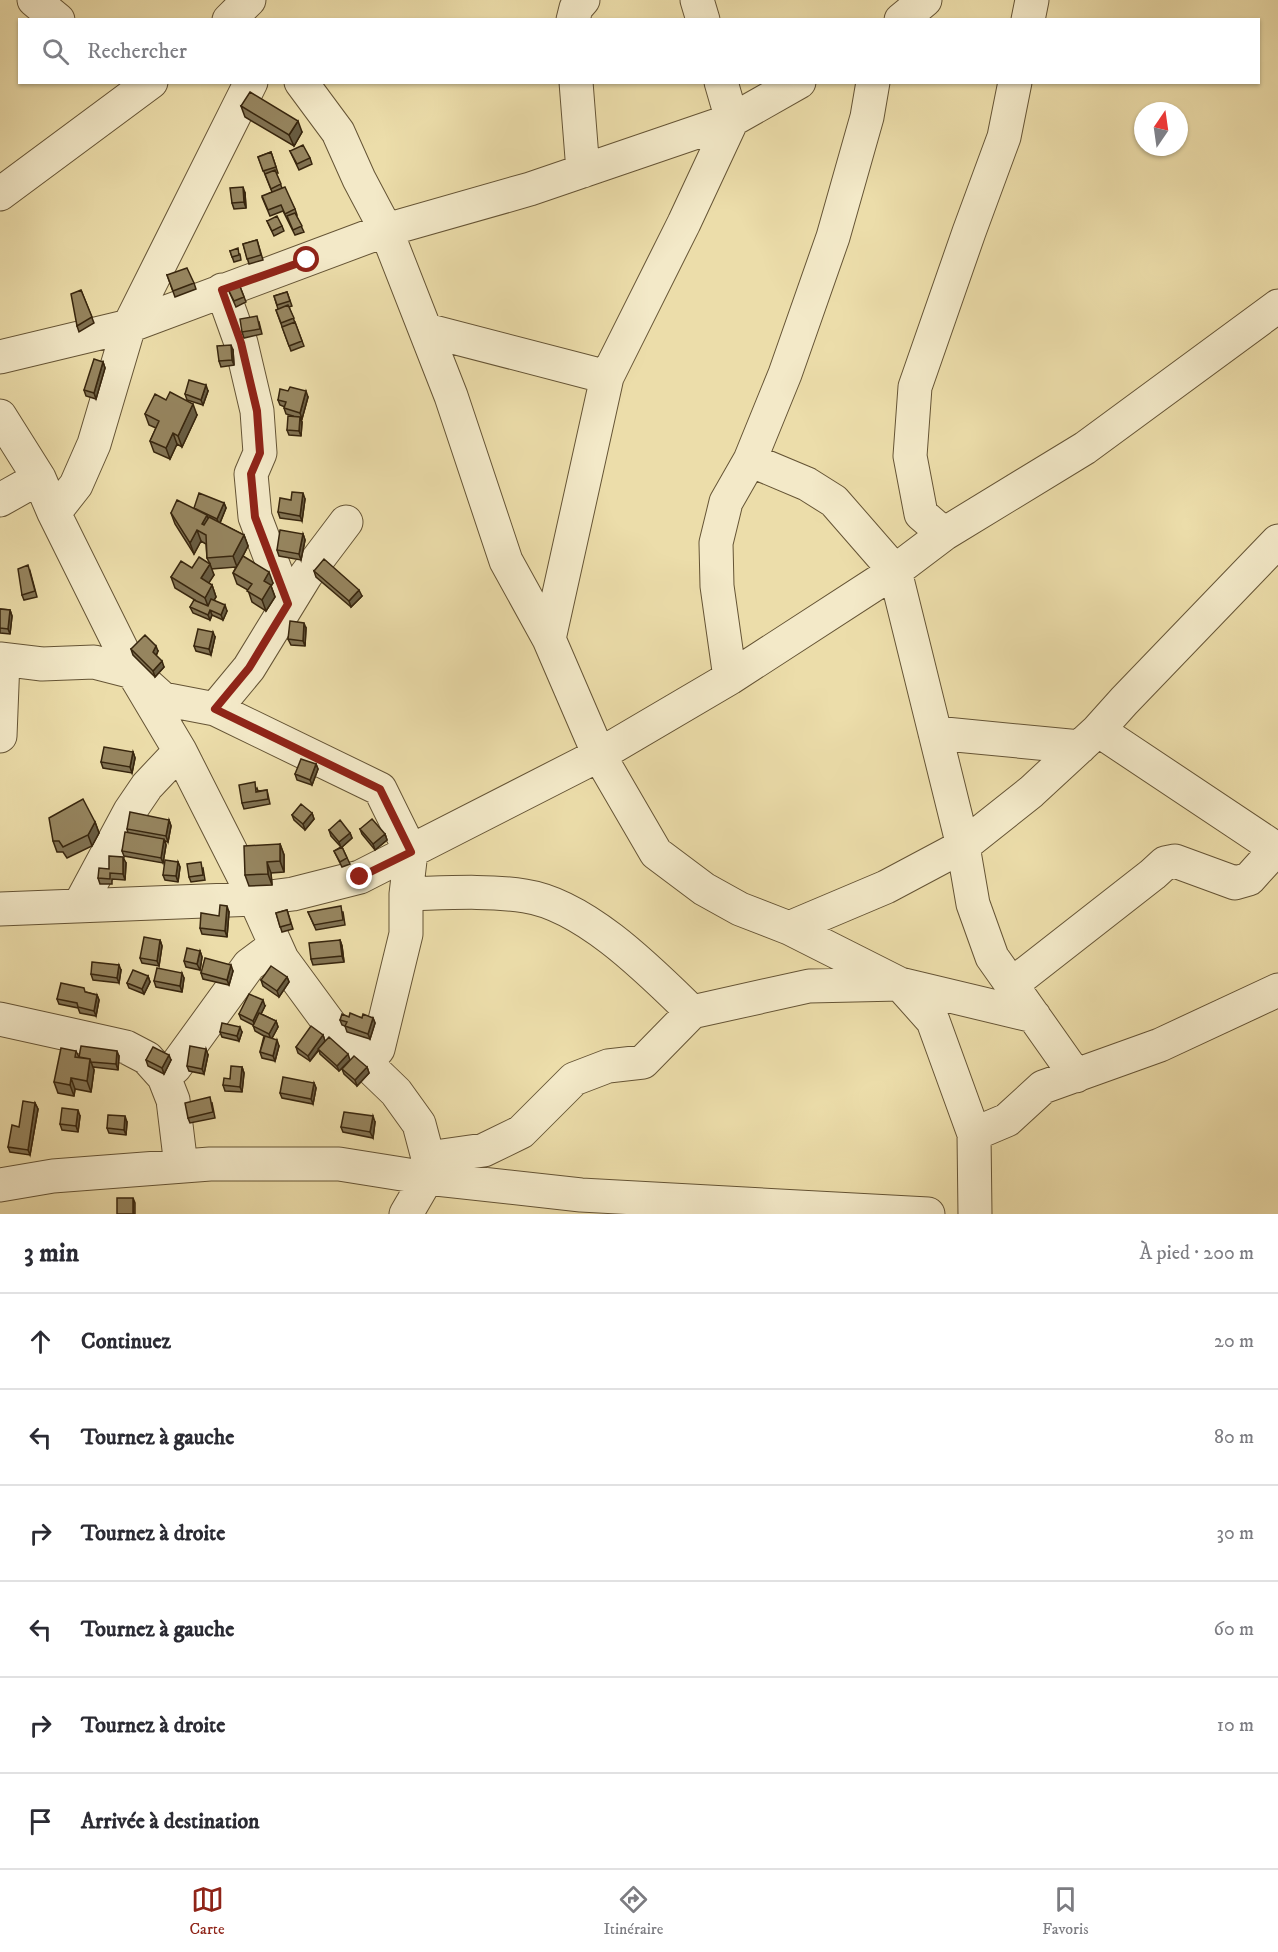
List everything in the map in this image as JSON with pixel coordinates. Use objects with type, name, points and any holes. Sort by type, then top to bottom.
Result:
[{"type":"street","points":[[34,0],[56,18]]},
{"type":"street","points":[[231,18],[249,0]]},
{"type":"street","points":[[262,0],[264,18]]},
{"type":"street","points":[[574,18],[576,8],[583,0]]},
{"type":"street","points":[[697,0],[702,18]]},
{"type":"street","points":[[904,18],[926,0]]},
{"type":"street","points":[[1028,18],[1032,0]]},
{"type":"street","points":[[54,513],[76,486],[94,444],[129,326],[250,84]]},
{"type":"street","points":[[302,84],[338,132],[359,179],[386,230],[451,396],[506,561],[549,639],[599,755],[656,853],[704,889],[740,909],[789,928],[900,984],[1034,1017]]},
{"type":"street","points":[[576,84],[583,171]]},
{"type":"street","points":[[549,639],[607,377],[684,224],[732,120],[722,84]]},
{"type":"street","points":[[0,357],[129,326],[386,230],[530,189],[732,120],[795,84]]},
{"type":"street","points":[[730,678],[717,586],[716,543],[726,502],[750,460],[784,374],[833,237],[867,117],[873,84]]},
{"type":"street","points":[[944,534],[921,514],[910,456],[915,387],[1004,137],[1015,84]]},
{"type":"street","points":[[0,194],[135,87]]},
{"type":"street","points":[[222,290],[241,343],[257,411],[260,453],[251,474],[255,517],[288,604]]},
{"type":"street","points":[[0,909],[255,899],[293,894],[360,877],[599,755],[730,678],[895,571],[944,534],[1085,448],[1278,306]]},
{"type":"street","points":[[426,330],[607,377]]},
{"type":"street","points":[[0,416],[39,478],[133,672],[180,752],[255,899],[282,959],[340,1038],[396,1092],[419,1124],[427,1168],[406,1214]]},
{"type":"street","points":[[750,460],[807,484],[834,501],[895,571],[963,846],[973,904],[992,957],[1076,1076]]},
{"type":"street","points":[[0,500],[39,478]]},
{"type":"street","points":[[215,709],[249,668],[306,575],[346,522]]},
{"type":"street","points":[[789,928],[886,887],[963,846],[1031,792],[1089,739],[1278,541]]},
{"type":"street","points":[[0,736],[2,659],[42,664],[93,662],[133,672],[163,699],[215,709],[380,789],[411,852],[406,894],[406,934],[378,1049],[366,1064]]},
{"type":"street","points":[[935,733],[1089,739],[1277,850],[1249,879],[1235,883],[1175,861],[1165,863],[1011,985]]},
{"type":"street","points":[[79,906],[130,811],[147,786],[180,752]]},
{"type":"street","points":[[406,894],[488,893],[527,896],[568,909],[623,948],[692,1012]]},
{"type":"street","points":[[164,1077],[175,1067],[249,965],[268,951],[282,959]]},
{"type":"street","points":[[427,1168],[484,1150],[521,1132],[574,1079],[608,1066],[643,1062],[692,1012],[809,986],[900,984],[933,1021],[974,1134],[975,1214]]},
{"type":"street","points":[[974,1134],[1007,1120],[1043,1087],[1160,1045],[1278,990]]},
{"type":"street","points":[[0,1019],[126,1047],[147,1058],[164,1077],[173,1100],[181,1166]]},
{"type":"street","points":[[0,1185],[53,1176],[210,1164],[339,1164],[427,1168],[581,1195],[928,1214]]},
{"type":"building","points":[[250,92],[298,121],[289,135],[241,106]]},
{"type":"building","points":[[303,145],[310,158],[297,164],[290,151]]},
{"type":"building","points":[[271,152],[276,167],[263,171],[258,157]]},
{"type":"building","points":[[275,170],[281,184],[271,189],[265,174]]},
{"type":"building","points":[[243,187],[244,202],[232,203],[230,188]]},
{"type":"building","points":[[285,187],[295,209],[285,214],[281,205],[268,210],[262,196]]},
{"type":"building","points":[[295,213],[302,226],[293,230],[287,216]]},
{"type":"building","points":[[277,216],[282,226],[272,231],[267,221]]},
{"type":"building","points":[[257,240],[261,255],[247,259],[243,244]]},
{"type":"building","points":[[238,248],[239,255],[232,257],[230,251]]},
{"type":"building","points":[[187,268],[194,283],[173,291],[167,275]]},
{"type":"building","points":[[239,284],[244,297],[234,301],[228,289]]},
{"type":"building","points":[[81,290],[92,317],[77,326],[71,294]]},
{"type":"building","points":[[287,292],[290,301],[277,305],[274,296]]},
{"type":"building","points":[[288,305],[294,318],[281,323],[276,310]]},
{"type":"building","points":[[257,316],[260,329],[242,332],[240,319]]},
{"type":"building","points":[[295,322],[302,341],[289,346],[282,327]]},
{"type":"building","points":[[231,345],[232,360],[219,361],[217,346]]},
{"type":"building","points":[[94,359],[103,362],[94,393],[84,390]]},
{"type":"building","points":[[189,380],[206,385],[201,400],[185,394]]},
{"type":"building","points":[[290,387],[306,391],[300,413],[284,408],[286,402],[278,400],[280,389],[288,391]]},
{"type":"building","points":[[170,392],[193,404],[178,436],[173,433],[166,448],[150,441],[159,421],[145,414],[155,394],[166,400]]},
{"type":"building","points":[[288,416],[300,417],[299,431],[287,430]]},
{"type":"building","points":[[292,492],[303,493],[300,516],[278,512],[280,498],[291,500]]},
{"type":"building","points":[[199,493],[224,503],[217,519],[194,508]]},
{"type":"building","points":[[177,500],[207,515],[202,524],[204,525],[209,517],[244,535],[233,556],[207,558],[206,535],[197,530],[190,543],[171,513]]},
{"type":"building","points":[[280,530],[303,534],[299,554],[277,550]]},
{"type":"building","points":[[243,556],[269,572],[264,581],[271,585],[262,600],[247,591],[252,584],[233,573]]},
{"type":"building","points":[[199,557],[210,564],[201,578],[212,585],[205,598],[171,577],[181,561],[192,568]]},
{"type":"building","points":[[324,559],[359,590],[349,601],[314,571]]},
{"type":"building","points":[[28,565],[35,591],[22,595],[18,569]]},
{"type":"building","points":[[211,599],[225,605],[221,615],[210,610],[208,615],[190,607],[194,600],[208,606]]},
{"type":"building","points":[[0,609],[10,610],[8,629],[0,628]]},
{"type":"building","points":[[290,621],[304,623],[303,641],[288,639]]},
{"type":"building","points":[[198,629],[213,632],[209,649],[194,646]]},
{"type":"building","points":[[145,635],[156,646],[153,652],[162,661],[153,671],[131,649]]},
{"type":"building","points":[[104,747],[133,752],[130,767],[101,762]]},
{"type":"building","points":[[301,759],[316,764],[310,780],[295,774]]},
{"type":"building","points":[[255,782],[256,792],[267,790],[268,799],[242,803],[239,785]]},
{"type":"building","points":[[83,799],[95,822],[88,835],[63,847],[59,841],[53,841],[49,818]]},
{"type":"building","points":[[301,804],[312,813],[303,824],[292,815]]},
{"type":"building","points":[[130,812],[169,820],[166,836],[127,829]]},
{"type":"building","points":[[372,819],[385,834],[373,844],[360,829]]},
{"type":"building","points":[[340,820],[350,833],[339,842],[329,830]]},
{"type":"building","points":[[125,832],[164,839],[161,858],[122,851]]},
{"type":"building","points":[[280,844],[280,861],[267,862],[268,874],[245,875],[244,846]]},
{"type":"building","points":[[342,847],[347,858],[340,862],[334,851]]},
{"type":"building","points":[[109,856],[123,857],[123,874],[110,873],[110,879],[98,878],[99,868],[109,869]]},
{"type":"building","points":[[165,860],[178,862],[176,876],[163,875]]},
{"type":"building","points":[[201,862],[203,875],[189,877],[187,864]]},
{"type":"building","points":[[220,905],[227,906],[225,931],[200,928],[201,913],[219,916]]},
{"type":"building","points":[[341,906],[343,920],[314,925],[308,912]]},
{"type":"building","points":[[287,910],[291,924],[280,927],[276,913]]},
{"type":"building","points":[[144,937],[160,940],[157,961],[140,958]]},
{"type":"building","points":[[340,940],[342,956],[311,959],[309,943]]},
{"type":"building","points":[[187,948],[200,951],[197,964],[184,961]]},
{"type":"building","points":[[205,958],[231,965],[227,980],[201,973]]},
{"type":"building","points":[[92,962],[119,965],[117,978],[91,974]]},
{"type":"building","points":[[271,966],[287,977],[277,991],[261,980]]},
{"type":"building","points":[[157,968],[182,973],[180,986],[154,981]]},
{"type":"building","points":[[133,970],[148,976],[142,989],[127,983]]},
{"type":"building","points":[[61,983],[84,988],[85,992],[97,995],[94,1011],[78,1007],[77,1003],[57,999]]},
{"type":"building","points":[[249,994],[263,1000],[253,1021],[239,1014]]},
{"type":"building","points":[[259,1013],[276,1021],[269,1034],[253,1026]]},
{"type":"building","points":[[350,1013],[362,1018],[363,1014],[373,1018],[368,1034],[345,1026],[347,1022],[340,1020],[342,1014],[349,1017]]},
{"type":"building","points":[[222,1023],[240,1027],[237,1036],[220,1032]]},
{"type":"building","points":[[311,1026],[323,1035],[308,1056],[296,1047]]},
{"type":"building","points":[[265,1036],[277,1040],[273,1056],[260,1052]]},
{"type":"building","points":[[329,1037],[348,1054],[337,1066],[318,1049]]},
{"type":"building","points":[[81,1046],[117,1051],[116,1064],[91,1062],[90,1059],[79,1057]]},
{"type":"building","points":[[190,1046],[206,1049],[202,1069],[187,1066]]},
{"type":"building","points":[[153,1047],[169,1055],[162,1068],[146,1060]]},
{"type":"building","points":[[61,1048],[76,1051],[75,1057],[90,1059],[87,1081],[71,1078],[70,1085],[54,1082]]},
{"type":"building","points":[[354,1056],[367,1067],[355,1080],[342,1069]]},
{"type":"building","points":[[231,1066],[242,1067],[240,1087],[223,1085],[224,1078],[230,1079]]},
{"type":"building","points":[[283,1077],[314,1083],[311,1099],[280,1093]]},
{"type":"building","points":[[210,1097],[213,1112],[188,1118],[185,1103]]},
{"type":"building","points":[[23,1101],[35,1103],[28,1150],[8,1147],[12,1125],[19,1127]]},
{"type":"building","points":[[62,1108],[78,1110],[76,1126],[60,1124]]},
{"type":"building","points":[[344,1112],[373,1116],[370,1132],[341,1127]]},
{"type":"building","points":[[108,1115],[125,1116],[124,1130],[107,1128]]},
{"type":"building","points":[[117,1198],[133,1198],[133,1214],[117,1214]]},
{"type":"route","points":[[307,260],[222,290],[241,343],[257,411],[260,453],[251,474],[255,517],[288,604],[249,668],[215,709],[380,789],[411,852],[360,877]]}]
